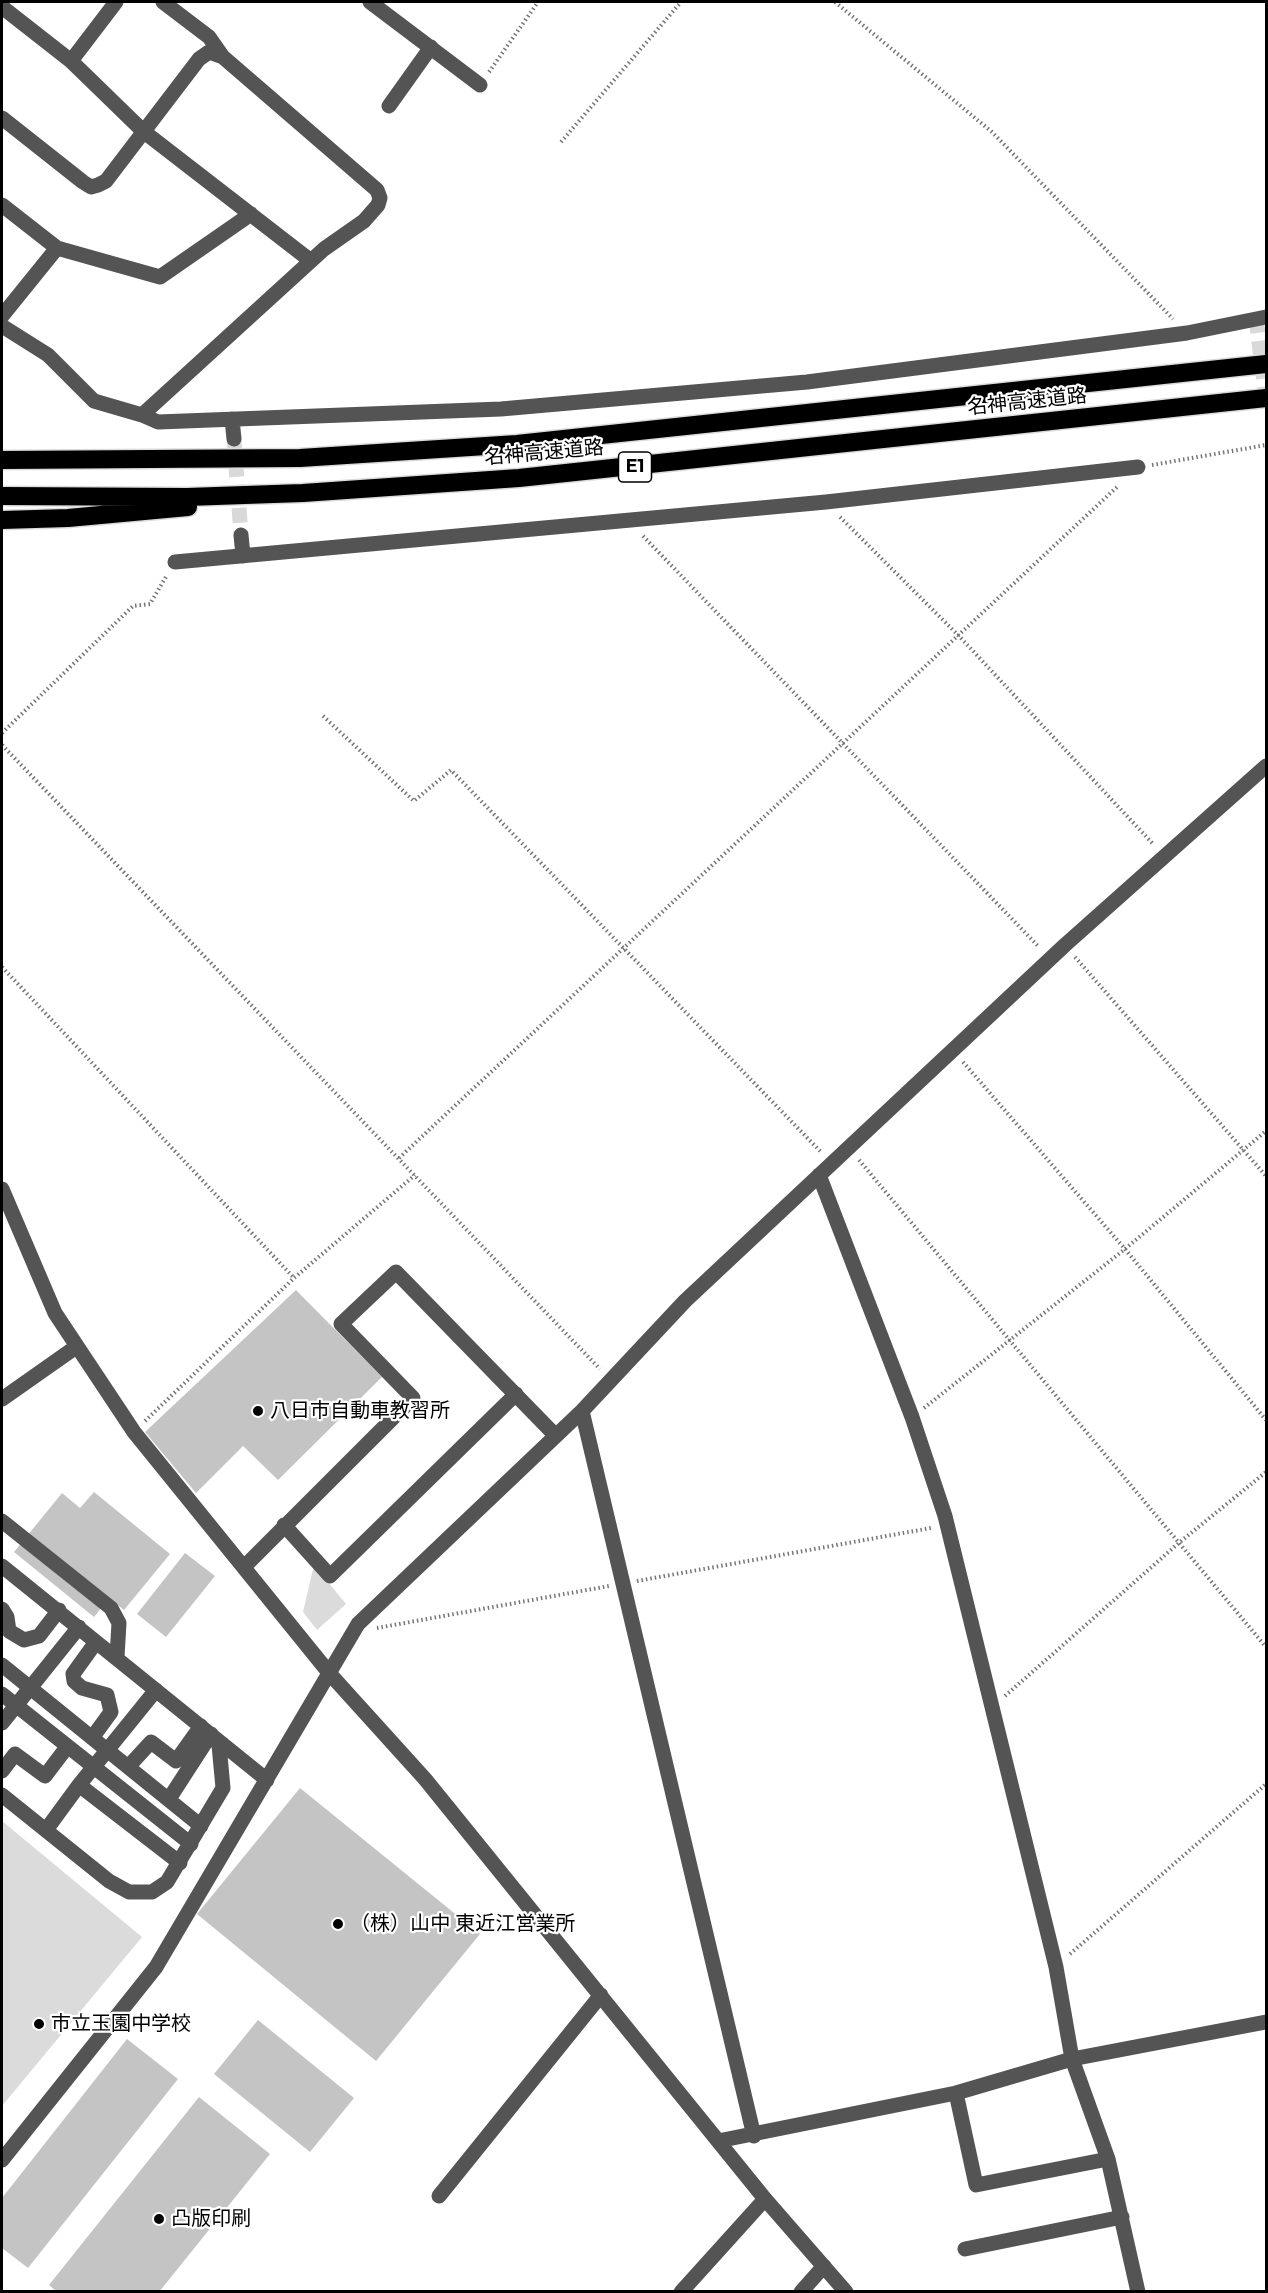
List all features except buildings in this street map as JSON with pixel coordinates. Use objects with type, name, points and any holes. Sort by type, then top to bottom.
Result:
[{"type":"highway","name":"名神高速道路","points":[[2,460],[300,458],[517,444],[1266,364]]},
{"type":"highway","name":"名神高速道路","points":[[2,496],[199,497],[303,493],[519,478],[1266,398]]},
{"type":"highway","points":[[2,520],[68,518],[519,478]]},
{"type":"street","points":[[71,61],[116,2]]},
{"type":"street","points":[[142,415],[311,261],[374,212],[380,198],[377,190],[223,57],[209,37],[164,2]]},
{"type":"street","points":[[370,2],[480,85]]},
{"type":"street","points":[[2,7],[71,61],[143,131],[311,261]]},
{"type":"street","points":[[389,106],[430,47]]},
{"type":"street","points":[[2,118],[91,187],[106,181],[199,59],[208,52],[223,57]]},
{"type":"street","points":[[2,205],[57,248],[160,277],[251,214]]},
{"type":"street","points":[[2,316],[57,248]]},
{"type":"street","points":[[2,326],[48,354],[94,401],[158,422],[501,409],[807,382],[1187,333],[1266,317]]},
{"type":"street","points":[[232,419],[234,439]]},
{"type":"street","points":[[175,562],[826,502],[1138,467]]},
{"type":"street","points":[[241,535],[243,556]]},
{"type":"street","points":[[2,2160],[156,1967],[358,1624],[582,1411],[685,1302],[819,1175],[1065,945],[1266,766]]},
{"type":"street","points":[[819,1175],[912,1417],[947,1525],[1056,1966],[1072,2059],[1108,2159],[1138,2292]]},
{"type":"street","points":[[2,1189],[55,1313],[134,1432],[245,1566],[330,1674],[425,1779],[765,2199],[846,2292]]},
{"type":"street","points":[[245,1566],[413,1398],[341,1324],[396,1272],[555,1436]]},
{"type":"street","points":[[2,1399],[76,1347]]},
{"type":"street","points":[[284,1525],[330,1576],[516,1394]]},
{"type":"street","points":[[582,1411],[754,2136]]},
{"type":"street","points":[[2,1521],[111,1608],[119,1623],[117,1657]]},
{"type":"street","points":[[2,1566],[267,1780]]},
{"type":"street","points":[[2,1609],[7,1617],[9,1632],[24,1640],[39,1636],[59,1610]]},
{"type":"street","points":[[2,1723],[79,1627]]},
{"type":"street","points":[[92,1738],[111,1712],[107,1695],[82,1688],[74,1681],[73,1674],[96,1642]]},
{"type":"street","points":[[2,1665],[201,1826]]},
{"type":"street","points":[[46,1830],[93,1767],[156,1690]]},
{"type":"street","points":[[2,1694],[191,1844]]},
{"type":"street","points":[[128,1767],[150,1742],[176,1761],[206,1730]]},
{"type":"street","points":[[169,1799],[206,1730]]},
{"type":"street","points":[[2,1795],[109,1881],[129,1892],[152,1892],[168,1882],[223,1788],[219,1745],[206,1730]]},
{"type":"street","points":[[2,1771],[15,1754],[45,1776],[67,1747]]},
{"type":"street","points":[[79,1785],[180,1863]]},
{"type":"street","points":[[440,2196],[602,1995]]},
{"type":"street","points":[[718,2141],[754,2136],[956,2093],[1072,2059],[1266,2022]]},
{"type":"street","points":[[956,2093],[976,2185],[1108,2159]]},
{"type":"street","points":[[681,2292],[765,2199]]},
{"type":"street","points":[[965,2249],[1122,2217]]},
{"type":"street","points":[[801,2292],[824,2266]]},
{"type":"path","points":[[480,85],[538,2]]},
{"type":"path","points":[[561,142],[681,2]]},
{"type":"path","points":[[835,2],[992,132],[1187,333]]},
{"type":"path","points":[[399,1158],[843,746],[1138,467],[1266,446]]},
{"type":"path","points":[[826,502],[959,636],[1165,856]]},
{"type":"path","points":[[628,520],[1050,959]]},
{"type":"path","points":[[2,733],[134,606],[150,604],[175,562]]},
{"type":"path","points":[[323,716],[414,801],[451,770],[831,1164]]},
{"type":"path","points":[[2,745],[611,1381]]},
{"type":"path","points":[[1065,945],[1266,1176]]},
{"type":"path","points":[[2,967],[294,1278]]},
{"type":"path","points":[[953,1050],[1125,1249],[1266,1420]]},
{"type":"path","points":[[912,1417],[1125,1249],[1266,1131]]},
{"type":"path","points":[[849,1148],[1266,1647]]},
{"type":"path","points":[[134,1432],[294,1278],[415,1175]]},
{"type":"path","points":[[993,1707],[1180,1542],[1266,1472]]},
{"type":"path","points":[[365,1630],[947,1525]]},
{"type":"path","points":[[1056,1966],[1266,1784]]},
{"type":"shaded area","points":[[314,1565],[346,1604],[317,1630],[303,1612]]},
{"type":"shaded area","name":"市立玉園中学校","points":[[2,1821],[142,1937],[2,2106]]},
{"type":"tunnel","points":[[1256,318],[1266,398]]},
{"type":"tunnel","points":[[234,439],[241,535]]},
{"type":"place","name":"八日市自動車教習所","points":[[258,1411]]},
{"type":"place","name":"（株）山中 東近江営業所","points":[[338,1924]]},
{"type":"place","name":"市立玉園中学校","points":[[39,2024]]},
{"type":"place","name":"凸版印刷","points":[[159,2219]]}]
